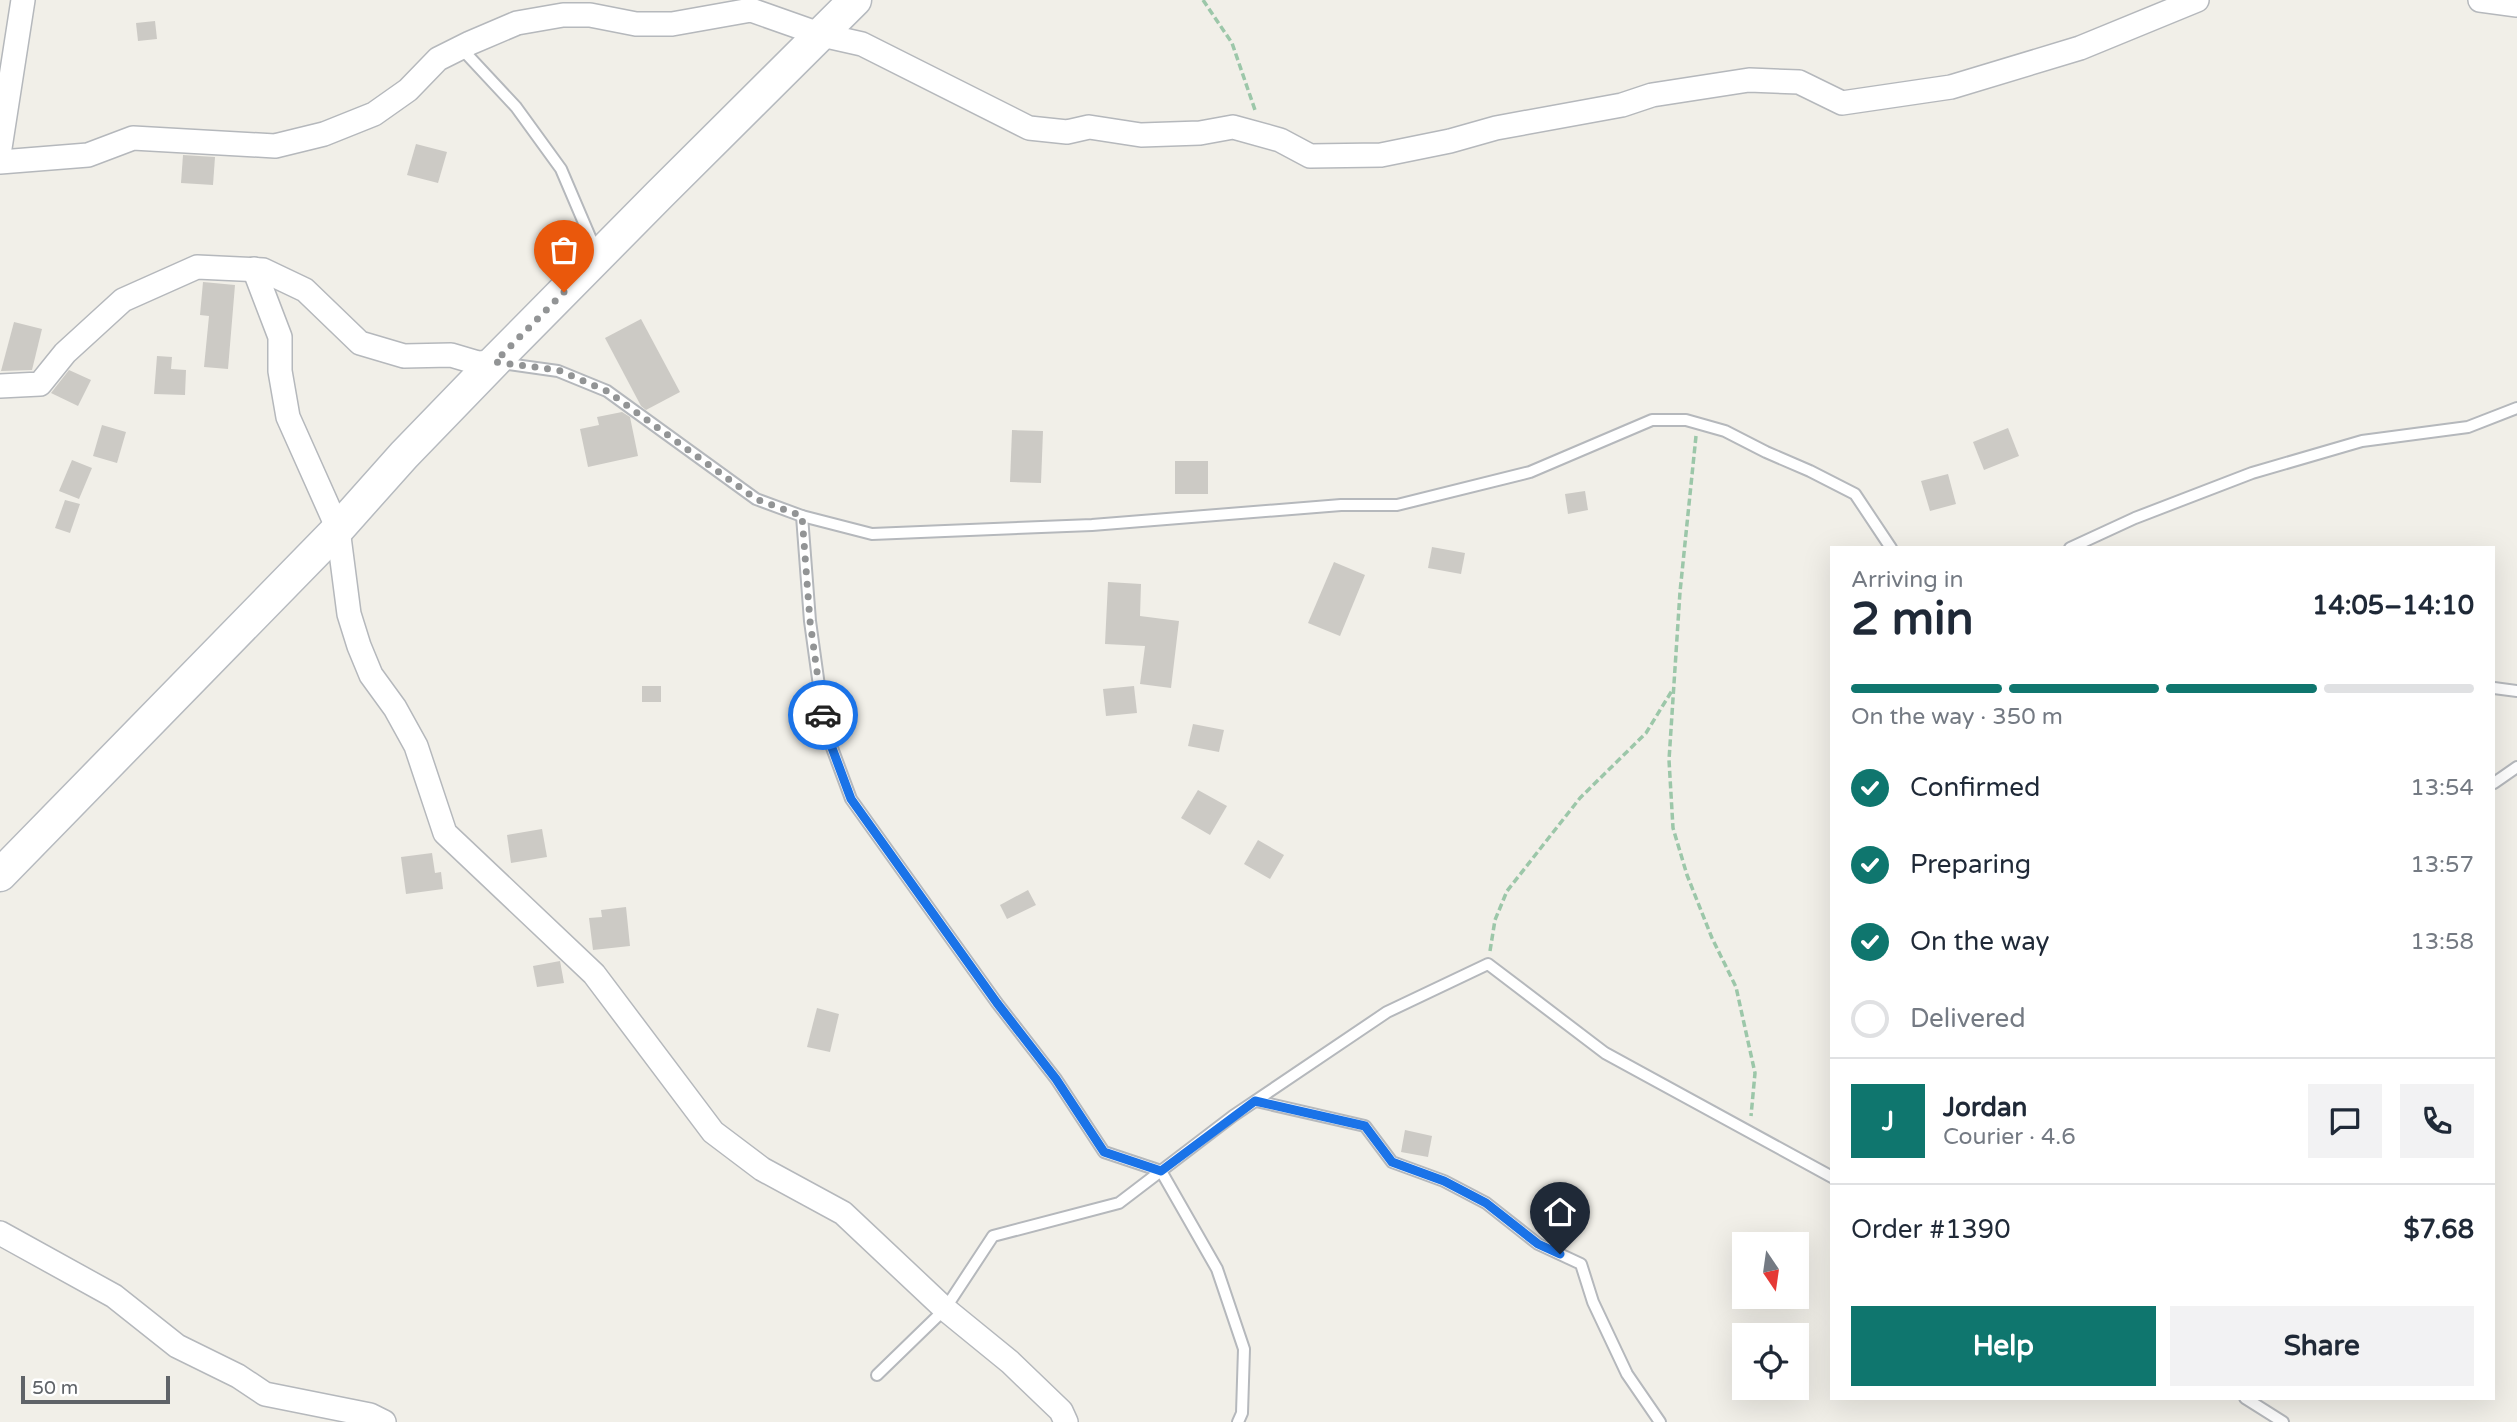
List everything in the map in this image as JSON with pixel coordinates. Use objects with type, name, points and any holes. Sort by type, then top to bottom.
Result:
[{"type":"street","points":[[0,148],[23,0]]},
{"type":"street","points":[[0,875],[338,529],[404,455],[855,0]]},
{"type":"street","points":[[0,162],[88,155],[133,138],[275,146],[324,134],[374,114],[408,90],[438,59],[460,48],[517,23],[577,15],[636,24],[672,24],[751,10],[822,35],[862,44],[1029,128],[1067,132],[1089,127],[1141,135],[1200,132],[1233,127],[1280,140],[1310,156],[1381,155],[1450,141],[1496,128],[1622,105],[1652,95],[1749,80],[1799,82],[1842,103],[1951,88],[2080,48],[2197,0]]},
{"type":"street","points":[[2480,0],[2517,5]]},
{"type":"street","points":[[0,386],[40,384],[65,353],[123,300],[197,267],[263,270],[305,290],[360,342],[404,356],[451,355],[478,363],[495,362]]},
{"type":"street","points":[[254,269],[280,337],[280,371],[288,417],[338,529],[349,614],[359,646],[371,676],[395,708],[416,746],[445,833],[594,974],[713,1132],[762,1168],[843,1213],[945,1309],[1010,1362],[1060,1411],[1066,1422]]},
{"type":"street","points":[[0,1233],[114,1296],[177,1346],[238,1376],[265,1394],[370,1415],[384,1422]]},
{"type":"lane","points":[[460,48],[516,107],[561,169],[599,257]]},
{"type":"lane","points":[[495,362],[558,370],[607,391],[756,499],[802,516],[872,534],[1093,526],[1341,505],[1397,505],[1531,472],[1652,420],[1686,420],[1724,431],[1855,494],[1890,546]]},
{"type":"lane","points":[[2074,546],[2136,518],[2252,473],[2362,441],[2468,427],[2517,408]]},
{"type":"lane","points":[[802,516],[810,621],[825,729],[851,799],[997,1003],[1056,1079],[1104,1152],[1161,1171],[1217,1269],[1244,1349],[1242,1413],[1238,1422]]},
{"type":"lane","points":[[2495,688],[2517,691]]},
{"type":"lane","points":[[2495,782],[2517,767]]},
{"type":"lane","points":[[877,1375],[945,1309],[993,1236],[1119,1203],[1255,1101],[1387,1012],[1488,964],[1605,1053],[1830,1176]]},
{"type":"lane","points":[[1255,1101],[1365,1126],[1392,1162],[1444,1181],[1486,1203],[1538,1244],[1581,1264],[1593,1302],[1627,1374],[1660,1422]]},
{"type":"lane","points":[[2248,1400],[2283,1422]]},
{"type":"path","points":[[1203,0],[1232,43],[1264,135]]},
{"type":"path","points":[[1697,423],[1680,592],[1669,760],[1673,828],[1687,875],[1736,987],[1755,1073],[1749,1132]]},
{"type":"path","points":[[1488,964],[1494,920],[1507,891],[1580,798],[1646,733],[1674,687]]},
{"type":"building","points":[[155,21],[157,39],[138,41],[136,23]]},
{"type":"building","points":[[416,144],[447,152],[438,183],[407,175]]},
{"type":"building","points":[[183,155],[215,157],[213,185],[181,183]]},
{"type":"building","points":[[203,282],[235,285],[228,369],[204,367],[209,316],[200,315]]},
{"type":"building","points":[[641,319],[680,392],[646,410],[641,406],[605,338]]},
{"type":"building","points":[[14,322],[42,329],[32,370],[1,371]]},
{"type":"building","points":[[157,356],[172,357],[171,369],[186,370],[185,395],[154,394]]},
{"type":"building","points":[[69,370],[91,380],[78,406],[51,393]]},
{"type":"building","points":[[622,412],[630,417],[638,456],[588,467],[580,429],[599,425],[597,417]]},
{"type":"building","points":[[102,425],[126,432],[117,463],[93,456]]},
{"type":"building","points":[[2008,428],[2019,456],[1984,470],[1973,442]]},
{"type":"building","points":[[1012,430],[1043,431],[1041,483],[1010,482]]},
{"type":"building","points":[[72,460],[92,468],[79,499],[59,491]]},
{"type":"building","points":[[1175,461],[1208,461],[1208,494],[1175,494]]},
{"type":"building","points":[[1948,474],[1956,504],[1930,511],[1921,481]]},
{"type":"building","points":[[1585,491],[1588,510],[1568,514],[1565,494]]},
{"type":"building","points":[[65,500],[80,504],[70,533],[55,528]]},
{"type":"building","points":[[1432,547],[1465,553],[1461,574],[1428,568]]},
{"type":"building","points":[[1334,562],[1365,575],[1340,636],[1308,623]]},
{"type":"building","points":[[1108,582],[1141,584],[1140,616],[1179,621],[1171,688],[1140,684],[1145,646],[1105,644]]},
{"type":"building","points":[[642,686],[661,686],[661,702],[642,702]]},
{"type":"building","points":[[1134,686],[1137,713],[1106,716],[1103,689]]},
{"type":"building","points":[[1193,724],[1224,730],[1219,752],[1188,746]]},
{"type":"building","points":[[1198,790],[1227,806],[1210,835],[1181,818]]},
{"type":"building","points":[[542,829],[547,857],[511,863],[507,835]]},
{"type":"building","points":[[1258,840],[1284,855],[1270,879],[1244,864]]},
{"type":"building","points":[[432,853],[435,873],[441,872],[443,889],[406,894],[401,857]]},
{"type":"building","points":[[1028,890],[1036,905],[1007,919],[1000,905]]},
{"type":"building","points":[[626,907],[630,946],[593,950],[589,918],[602,917],[601,910]]},
{"type":"building","points":[[560,961],[564,983],[537,987],[533,966]]},
{"type":"building","points":[[817,1008],[839,1014],[830,1052],[807,1047]]},
{"type":"building","points":[[1405,1130],[1432,1136],[1428,1157],[1401,1152]]},
{"type":"way so far","points":[[564,292],[495,362],[558,370],[607,391],[756,499],[802,516],[810,621],[823,715]]},
{"type":"route","points":[[823,715],[825,729],[851,799],[997,1003],[1056,1079],[1104,1152],[1161,1171],[1255,1101],[1317,1114],[1365,1126],[1392,1162],[1444,1181],[1486,1203],[1538,1244],[1560,1254]]}]
